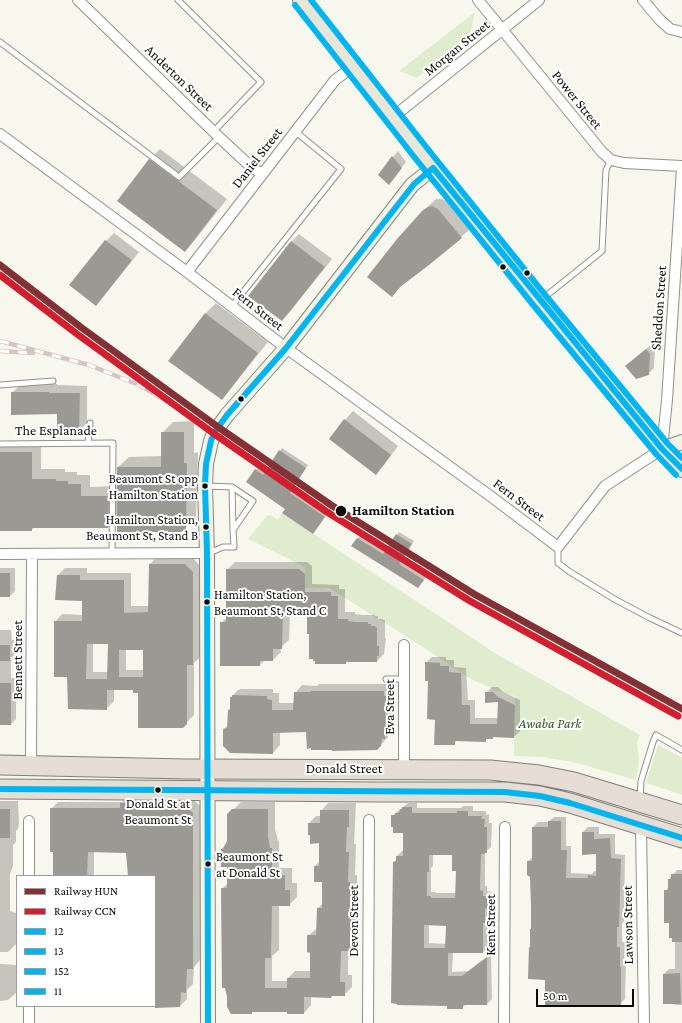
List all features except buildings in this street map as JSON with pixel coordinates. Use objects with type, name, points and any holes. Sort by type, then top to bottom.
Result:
[{"type":"highway","name":"Donald Street","points":[[0,765],[208,769],[490,770],[539,775],[574,782],[682,815]]},
{"type":"highway","name":"Donald Street","points":[[0,789],[505,792],[540,796],[570,803],[682,838]]},
{"type":"highway","points":[[640,802],[641,826]]},
{"type":"main road","points":[[301,0],[540,301],[662,449],[682,469]]},
{"type":"main road","points":[[208,1023],[207,553],[205,486],[208,452],[214,433],[227,414],[286,348],[412,185],[433,168]]},
{"type":"main road","points":[[662,449],[682,442]]},
{"type":"street","name":"Anderton Street","points":[[78,0],[216,134],[249,165],[262,174]]},
{"type":"street","name":"Power Street","points":[[478,0],[602,152],[611,160]]},
{"type":"street","name":"Morgan Street","points":[[393,117],[539,0]]},
{"type":"street","points":[[643,0],[659,19],[670,29],[682,32]]},
{"type":"street","name":"Daniel Street","points":[[187,272],[335,80],[354,66]]},
{"type":"street","name":"Fern Street","points":[[0,134],[187,272],[286,348],[558,547]]},
{"type":"street","points":[[611,160],[624,163],[682,167]]},
{"type":"street","name":"Sheddon Street","points":[[662,449],[667,400],[682,167]]},
{"type":"street","points":[[558,547],[605,486],[662,449]]},
{"type":"street","points":[[0,554],[207,553]]},
{"type":"street","name":"Bennett Street","points":[[31,765],[32,554]]},
{"type":"street","name":"Eva Street","points":[[404,645],[404,770]]},
{"type":"street","name":"Devon Street","points":[[368,1023],[369,820]]},
{"type":"street","points":[[29,875],[30,821]]},
{"type":"street","name":"Lawson Street","points":[[641,826],[644,1023]]},
{"type":"street","name":"Kent Street","points":[[504,1023],[505,827]]},
{"type":"street","points":[[29,1007],[29,1023]]},
{"type":"lane","points":[[0,42],[179,177],[261,82],[178,0]]},
{"type":"lane","points":[[232,306],[341,168],[296,132]]},
{"type":"lane","points":[[540,301],[602,251],[606,170],[611,160]]},
{"type":"lane","points":[[0,385],[53,381]]},
{"type":"lane","points":[[88,443],[90,423]]},
{"type":"lane","name":"The Esplanade","points":[[0,444],[113,443],[112,554]]},
{"type":"lane","points":[[205,486],[232,487],[254,502],[234,530]]},
{"type":"lane","points":[[207,553],[223,547],[234,547],[232,487]]},
{"type":"lane","points":[[558,547],[558,563],[570,572],[623,604],[682,633]]},
{"type":"lane","points":[[386,679],[404,679]]},
{"type":"lane","points":[[640,802],[640,781],[652,742],[656,735],[682,750]]},
{"type":"green space","points":[[475,12],[470,36],[417,78],[399,71]]},
{"type":"green space","name":"Awaba Park","points":[[282,513],[498,655],[640,735],[637,743],[639,760],[636,780],[573,762],[542,757],[514,756],[515,696],[497,691],[469,678],[423,647],[329,588],[305,588],[305,567],[248,539],[267,516],[270,515],[278,520]]},
{"type":"green space","points":[[658,745],[682,758],[682,795],[646,783]]},
{"type":"railway","points":[[0,341],[89,365],[139,385],[177,407]]},
{"type":"railway","points":[[0,351],[33,353]]},
{"type":"rail line","name":"HUN","points":[[0,265],[82,328],[218,427],[331,505],[474,594],[682,709]]},
{"type":"rail line","name":"CCN","points":[[0,275],[77,334],[213,433],[327,512],[470,601],[678,716]]},
{"type":"transit line","name":"11","points":[[311,0],[546,296],[668,444],[682,458]]},
{"type":"transit line","name":"152","points":[[295,5],[534,306],[656,454],[676,475]]},
{"type":"transit line","name":"13","points":[[208,1023],[207,553],[205,486],[206,464],[211,441],[214,433],[227,415],[286,348],[414,184],[433,168],[662,449],[682,469]]},
{"type":"transit line","name":"12","points":[[0,789],[505,792],[540,796],[570,803],[682,838]]},
{"type":"place","name":"Beaumont St opp Hamilton Station","points":[[205,486]]},
{"type":"place","name":"Hamilton Station","points":[[341,511]]},
{"type":"place","name":"Hamilton Station, Beaumont St, Stand B","points":[[206,527]]},
{"type":"place","name":"Hamilton Station, Beaumont St, Stand C","points":[[207,602]]},
{"type":"place","name":"Donald St at Beaumont St","points":[[158,790]]},
{"type":"place","name":"Beaumont St at Donald St","points":[[208,864]]}]
